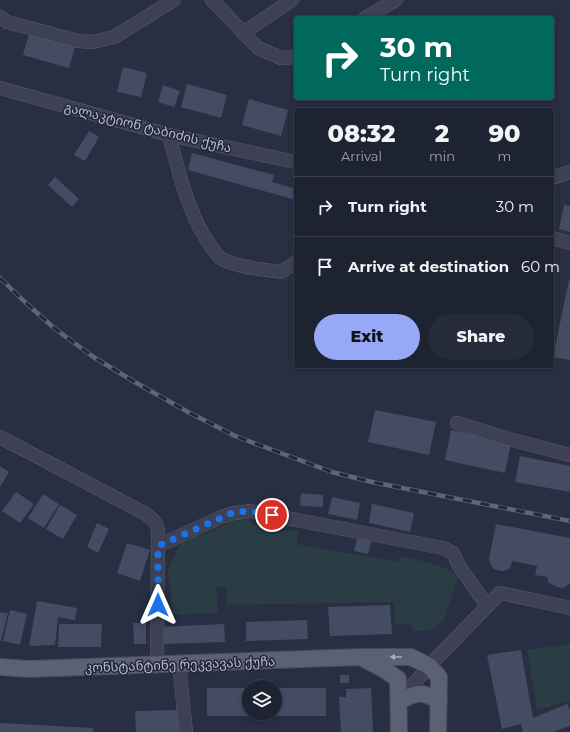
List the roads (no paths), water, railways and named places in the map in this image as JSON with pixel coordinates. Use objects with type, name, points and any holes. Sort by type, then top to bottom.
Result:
[{"type":"main road","name":"კონსტანტინე რეკვავას ქუჩა","points":[[0,667],[29,669],[361,657],[411,657],[429,666]]},
{"type":"main road","points":[[361,657],[398,679],[400,732]]},
{"type":"main road","points":[[429,666],[439,677],[438,732]]},
{"type":"main road","points":[[400,701],[412,694],[426,694],[439,702]]},
{"type":"street","points":[[0,16],[6,22],[78,42],[92,42],[114,36],[174,0]]},
{"type":"street","points":[[212,0],[258,48],[281,58],[294,57]]},
{"type":"street","points":[[243,33],[292,0]]},
{"type":"street","points":[[368,16],[396,0]]},
{"type":"street","name":"გალაკტიონ ტაბიძის ქუჩა","points":[[0,88],[169,134],[294,162]]},
{"type":"street","points":[[169,134],[183,186],[192,211],[203,235],[220,259],[249,268],[281,272],[294,263]]},
{"type":"street","points":[[554,177],[570,172]]},
{"type":"street","points":[[554,239],[570,243]]},
{"type":"street","points":[[457,423],[508,439],[570,455]]},
{"type":"street","points":[[0,436],[146,514],[155,522],[158,530],[157,664]]},
{"type":"street","points":[[158,546],[234,512],[250,511],[443,548],[453,553],[458,564],[486,606]]},
{"type":"street","points":[[400,701],[429,666],[500,593],[570,608]]},
{"type":"street","points":[[179,664],[186,732]]},
{"type":"railway","points":[[0,278],[54,328],[92,356],[188,412],[235,436],[332,472],[372,482],[570,521]]}]
